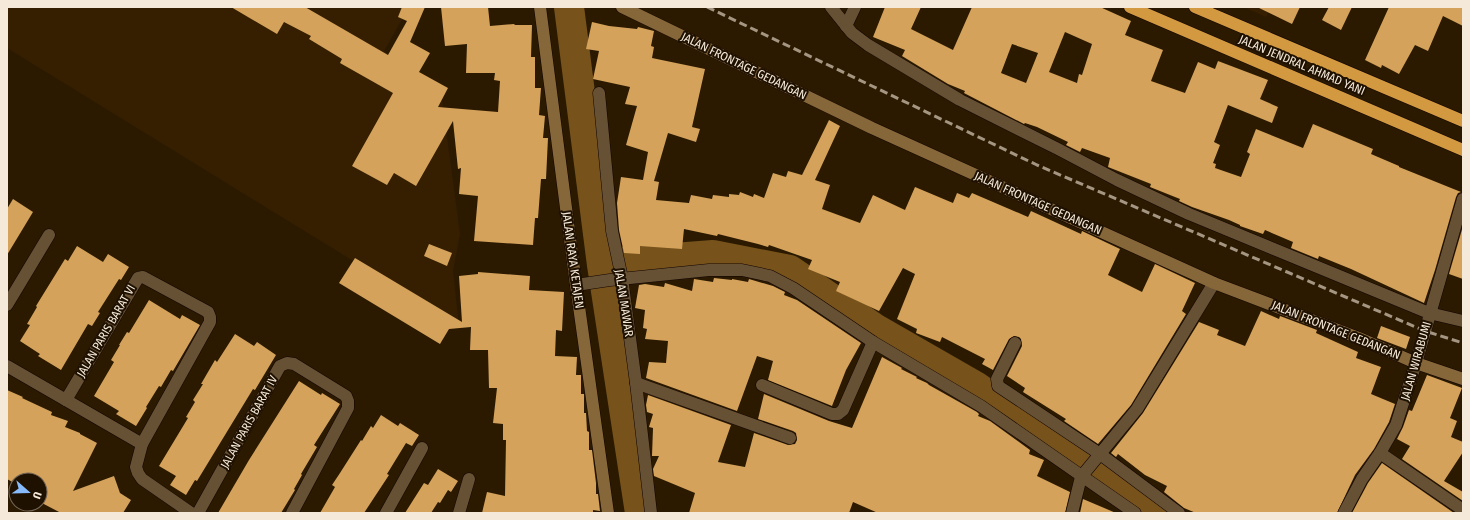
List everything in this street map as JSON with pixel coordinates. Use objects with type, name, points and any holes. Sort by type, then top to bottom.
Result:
[{"type":"highway","name":"JALAN JENDRAL AHMAD YANI","points":[[1130,7],[1463,150]]},
{"type":"highway","name":"JALAN JENDRAL AHMAD YANI","points":[[1196,7],[1463,121]]},
{"type":"street","name":"JALAN RAYA KETAJEN","points":[[540,7],[582,284],[608,513]]},
{"type":"street","name":"JALAN FRONTAGE GEDANGAN","points":[[622,7],[872,128],[1214,282],[1359,338],[1416,363],[1463,379]]},
{"type":"street","points":[[831,7],[846,26],[868,45],[960,100],[1117,180],[1189,214],[1429,313],[1463,322]]},
{"type":"street","points":[[846,26],[855,7]]},
{"type":"street","name":"JALAN MAWAR","points":[[599,93],[616,279],[636,383],[651,513]]},
{"type":"street","name":"JALAN WIRABUMI","points":[[1344,513],[1362,479],[1380,453],[1396,425],[1416,363],[1429,313],[1463,199]]},
{"type":"street","points":[[7,305],[49,236]]},
{"type":"street","points":[[582,284],[616,279],[709,270],[742,270],[770,276],[793,288],[873,342],[981,406],[1083,475],[1135,513]]},
{"type":"street","name":"JALAN PARIS BARAT VI","points":[[66,400],[138,278],[143,277],[208,312],[210,322],[142,444]]},
{"type":"street","points":[[1072,513],[1083,475],[1138,409],[1214,282]]},
{"type":"street","points":[[762,384],[832,414],[838,414],[843,410],[873,342]]},
{"type":"street","points":[[1015,343],[996,379],[998,386],[1179,513]]},
{"type":"street","name":"JALAN PARIS BARAT IV","points":[[198,513],[280,366],[287,363],[294,364],[346,396],[348,401],[348,408],[292,513]]},
{"type":"street","points":[[7,366],[142,444],[136,467],[142,479],[190,513]]},
{"type":"street","points":[[636,383],[790,438]]},
{"type":"street","points":[[386,513],[422,448]]},
{"type":"street","points":[[1380,453],[1463,510]]},
{"type":"street","points":[[460,513],[470,479]]},
{"type":"shaded area","points":[[7,7],[409,7],[384,51],[440,84],[460,234],[453,271],[459,326],[7,48]]},
{"type":"shaded area","points":[[1243,7],[1271,7],[1266,17]]},
{"type":"building","points":[[231,7],[305,7],[388,55],[407,21],[398,17],[402,7],[425,7],[410,42],[430,53],[419,72],[448,88],[438,107],[498,112],[500,81],[494,80],[495,73],[466,73],[467,44],[445,46],[441,7],[488,7],[490,26],[514,24],[532,25],[531,57],[535,57],[535,88],[541,88],[539,115],[545,116],[543,138],[548,138],[546,179],[541,179],[538,218],[535,218],[533,245],[474,241],[478,196],[459,194],[461,168],[458,169],[453,121],[416,186],[394,173],[387,185],[352,166],[393,93],[340,63],[342,59],[309,39],[311,36],[284,22],[277,34]]},
{"type":"building","points":[[885,7],[921,7],[911,29],[953,50],[972,7],[1100,7],[1131,21],[1125,35],[1163,50],[1151,81],[1185,93],[1198,62],[1215,69],[1218,61],[1268,80],[1260,99],[1278,107],[1272,123],[1228,105],[1214,142],[1220,145],[1213,163],[1216,164],[1215,168],[1241,177],[1250,154],[1247,152],[1256,129],[1303,148],[1313,124],[1373,149],[1371,154],[1399,167],[1461,192],[1458,193],[1456,197],[1424,303],[1351,269],[1319,256],[1318,259],[1291,248],[1293,242],[1265,230],[1263,234],[1192,207],[1179,201],[1180,199],[1150,187],[1151,184],[1108,167],[1110,158],[1082,148],[1080,152],[1066,145],[1068,142],[1037,127],[1024,124],[964,93],[965,91],[948,84],[902,56],[905,50],[873,37]],"holes":[[[1065,32],[1092,44],[1082,75],[1079,74],[1077,83],[1049,72]],[[1012,44],[1038,53],[1026,83],[1001,73]]]},
{"type":"building","points":[[1257,7],[1300,7],[1292,24]]},
{"type":"building","points":[[1329,7],[1352,7],[1341,30],[1322,20]]},
{"type":"building","points":[[1389,7],[1463,7],[1463,26],[1443,16],[1428,51],[1415,45],[1399,74],[1382,65],[1381,68],[1365,60]]},
{"type":"building","points":[[592,22],[609,26],[637,29],[638,27],[654,31],[651,46],[654,47],[652,58],[705,69],[692,127],[700,129],[696,142],[668,133],[654,181],[659,182],[656,200],[689,203],[691,195],[712,199],[713,195],[729,197],[729,194],[739,195],[740,192],[753,197],[754,194],[764,198],[773,173],[786,177],[788,171],[802,175],[829,120],[840,126],[815,180],[830,185],[822,209],[860,223],[873,195],[905,210],[915,187],[953,203],[957,193],[969,198],[972,193],[1028,217],[1031,211],[1081,234],[1082,231],[1120,249],[1108,275],[1142,292],[1155,264],[1195,283],[1182,311],[1186,314],[1131,405],[1098,444],[1064,421],[1066,419],[1023,392],[1025,388],[1007,376],[1022,346],[1021,339],[1019,337],[1014,336],[1009,339],[993,370],[982,364],[985,359],[942,337],[940,342],[916,333],[917,329],[897,319],[915,274],[903,268],[879,311],[836,291],[840,282],[808,269],[812,260],[769,245],[768,247],[718,234],[717,236],[684,229],[682,249],[640,246],[640,254],[624,253],[619,230],[617,203],[621,177],[643,180],[648,152],[626,145],[637,106],[625,104],[630,87],[593,79],[599,51],[586,49]]},
{"type":"building","points":[[13,199],[33,212],[7,255],[7,209]]},
{"type":"building","points":[[1463,226],[1463,279],[1449,274]]},
{"type":"building","points":[[429,244],[452,253],[447,266],[424,256]]},
{"type":"building","points":[[77,246],[103,262],[108,254],[129,267],[121,280],[119,279],[98,312],[100,313],[92,326],[88,324],[61,370],[38,356],[40,354],[20,341],[30,325],[27,324],[37,307],[36,306],[65,259],[68,261]]},
{"type":"building","points":[[355,258],[462,322],[459,276],[478,274],[478,272],[530,276],[529,290],[564,292],[562,331],[556,330],[555,356],[577,357],[576,375],[581,375],[581,394],[584,394],[584,413],[586,413],[587,431],[589,432],[589,450],[592,450],[596,494],[598,494],[600,511],[593,510],[593,513],[482,513],[487,492],[505,496],[506,440],[503,440],[503,424],[493,423],[497,388],[489,388],[488,350],[470,350],[471,327],[449,329],[440,344],[339,283]]},
{"type":"building","points":[[714,278],[748,282],[749,279],[773,286],[785,292],[784,295],[797,300],[861,343],[846,370],[832,406],[768,380],[773,361],[757,356],[737,411],[646,378],[649,362],[666,363],[668,341],[645,339],[647,329],[643,328],[645,310],[635,308],[639,285],[645,284],[664,287],[665,283],[692,291],[694,279],[713,282]]},
{"type":"building","points":[[149,300],[180,319],[182,315],[200,325],[173,371],[171,370],[161,387],[159,386],[136,426],[116,414],[119,411],[94,396],[114,362],[111,360],[119,345],[127,332],[129,333]]},
{"type":"building","points":[[1261,311],[1279,319],[1280,316],[1317,330],[1316,333],[1358,352],[1356,358],[1381,367],[1371,394],[1395,404],[1389,422],[1374,449],[1355,475],[1337,513],[1196,513],[1184,508],[1164,492],[1167,486],[1145,475],[1118,454],[1116,457],[1111,453],[1143,413],[1199,322],[1219,330],[1217,335],[1245,346]]},
{"type":"building","points":[[1381,326],[1410,337],[1406,349],[1377,338]]},
{"type":"building","points":[[235,334],[254,346],[257,342],[276,355],[255,390],[253,389],[197,481],[195,480],[186,495],[170,485],[176,476],[159,466],[188,418],[186,417],[195,402],[193,400],[203,384],[201,384],[215,360],[217,362]]},
{"type":"building","points":[[882,357],[977,412],[979,414],[978,416],[990,421],[1030,450],[1029,454],[1044,460],[1037,476],[1070,492],[1065,513],[878,513],[853,502],[849,513],[689,513],[695,493],[654,476],[653,469],[659,456],[652,456],[653,428],[649,427],[653,414],[647,412],[646,405],[648,395],[731,425],[718,462],[745,467],[754,433],[788,445],[795,444],[797,440],[796,433],[793,431],[758,419],[764,394],[829,421],[852,428]]},
{"type":"building","points":[[1427,375],[1462,388],[1450,418],[1457,421],[1451,437],[1463,442],[1463,452],[1444,481],[1463,492],[1463,501],[1402,459],[1410,446],[1397,439],[1409,410],[1412,411]]},
{"type":"building","points":[[299,381],[321,395],[322,393],[340,404],[314,445],[317,447],[301,474],[302,475],[294,489],[295,490],[281,513],[218,513],[249,460]]},
{"type":"building","points":[[7,390],[52,412],[51,415],[68,421],[65,427],[80,433],[97,443],[73,491],[114,476],[120,493],[131,500],[123,513],[61,513],[48,506],[48,472],[8,472],[7,479]]},
{"type":"building","points":[[381,415],[398,426],[400,423],[419,435],[412,446],[406,443],[387,474],[389,475],[364,513],[320,513],[335,487],[332,485],[361,440],[362,441],[371,426],[373,428]]},
{"type":"building","points":[[1382,463],[1454,513],[1352,513],[1368,483]]},
{"type":"building","points":[[438,469],[458,481],[451,492],[448,490],[440,503],[438,502],[431,513],[405,513],[424,483],[428,485]]},
{"type":"building","points":[[1083,499],[1116,513],[1080,513]]},
{"type":"waterway","points":[[569,7],[602,265],[640,513]]},
{"type":"waterway","points":[[621,262],[713,255],[790,270],[876,329],[977,387],[1159,513]]},
{"type":"railway","points":[[707,7],[1037,165],[1425,331],[1463,343]]}]
